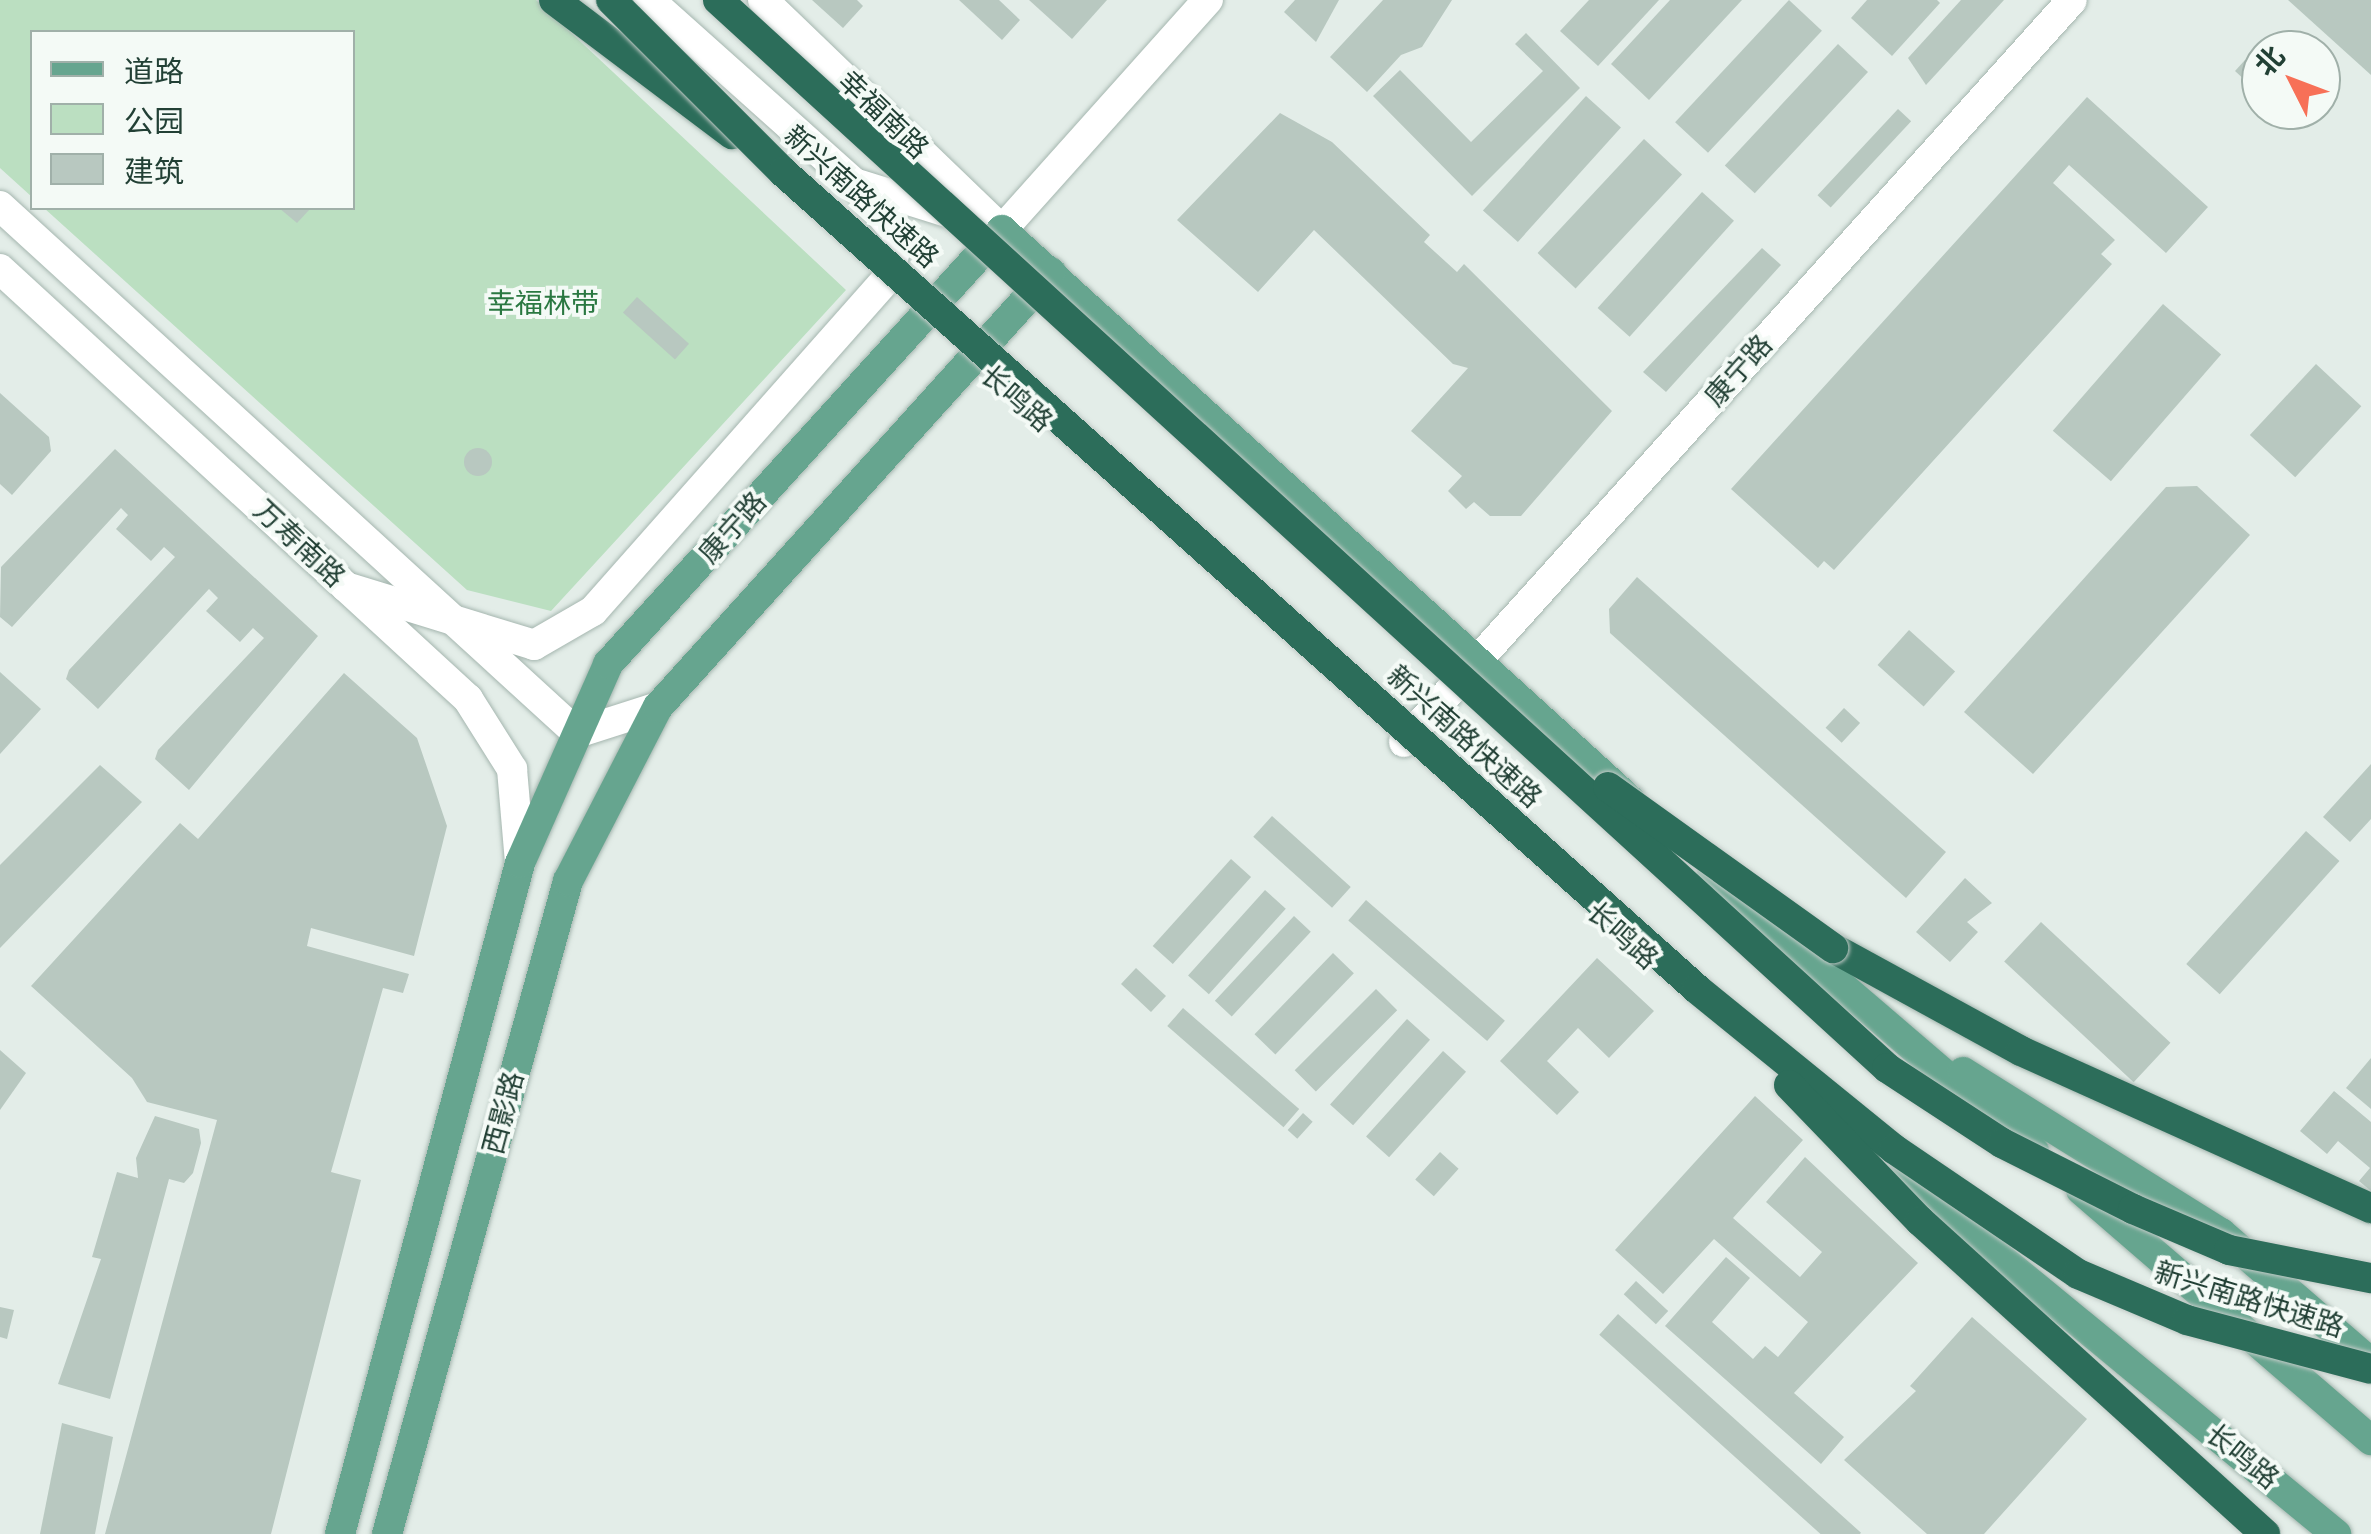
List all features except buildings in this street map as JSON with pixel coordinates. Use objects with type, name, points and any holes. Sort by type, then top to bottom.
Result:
[{"type":"highway","points":[[554,0],[783,172]]},
{"type":"highway","name":"新兴南路快速路","points":[[611,0],[783,172],[1697,989],[1982,1215],[2078,1274],[2187,1320],[2371,1366]]},
{"type":"highway","name":"新兴南路快速路","points":[[718,0],[792,58],[1887,1068],[2002,1143],[2229,1250],[2371,1278]]},
{"type":"highway","points":[[1522,728],[1834,948],[2021,1051],[2371,1208]]},
{"type":"highway","points":[[1697,989],[1920,1221],[2264,1534]]},
{"type":"main road","points":[[346,587],[534,645],[592,611],[888,278],[899,236],[854,183],[650,0]]},
{"type":"main road","points":[[729,0],[792,58]]},
{"type":"main road","name":"幸福南路","points":[[763,0],[1002,230]]},
{"type":"main road","points":[[1002,230],[1208,0]]},
{"type":"main road","name":"康宁路","points":[[1404,742],[2072,0]]},
{"type":"main road","points":[[854,183],[1002,230],[1871,1016],[2371,1440]]},
{"type":"main road","points":[[0,206],[577,733],[658,707]]},
{"type":"main road","name":"康宁路","points":[[520,863],[608,664],[1002,230]]},
{"type":"main road","name":"万寿南路","points":[[0,269],[477,713],[512,769],[520,863]]},
{"type":"main road","name":"西影路","points":[[387,1534],[568,880],[658,707],[974,361],[1050,272]]},
{"type":"main road","name":"长鸣路","points":[[925,318],[1788,1084],[2336,1534]]},
{"type":"main road","name":"西影路","points":[[340,1534],[520,863]]},
{"type":"main road","points":[[1871,1016],[2221,1233],[2371,1366]]},
{"type":"green space","name":"幸福林带","points":[[0,0],[536,0],[846,290],[551,611],[467,590],[46,210],[355,210],[355,30],[30,30],[30,195],[0,168]]}]
